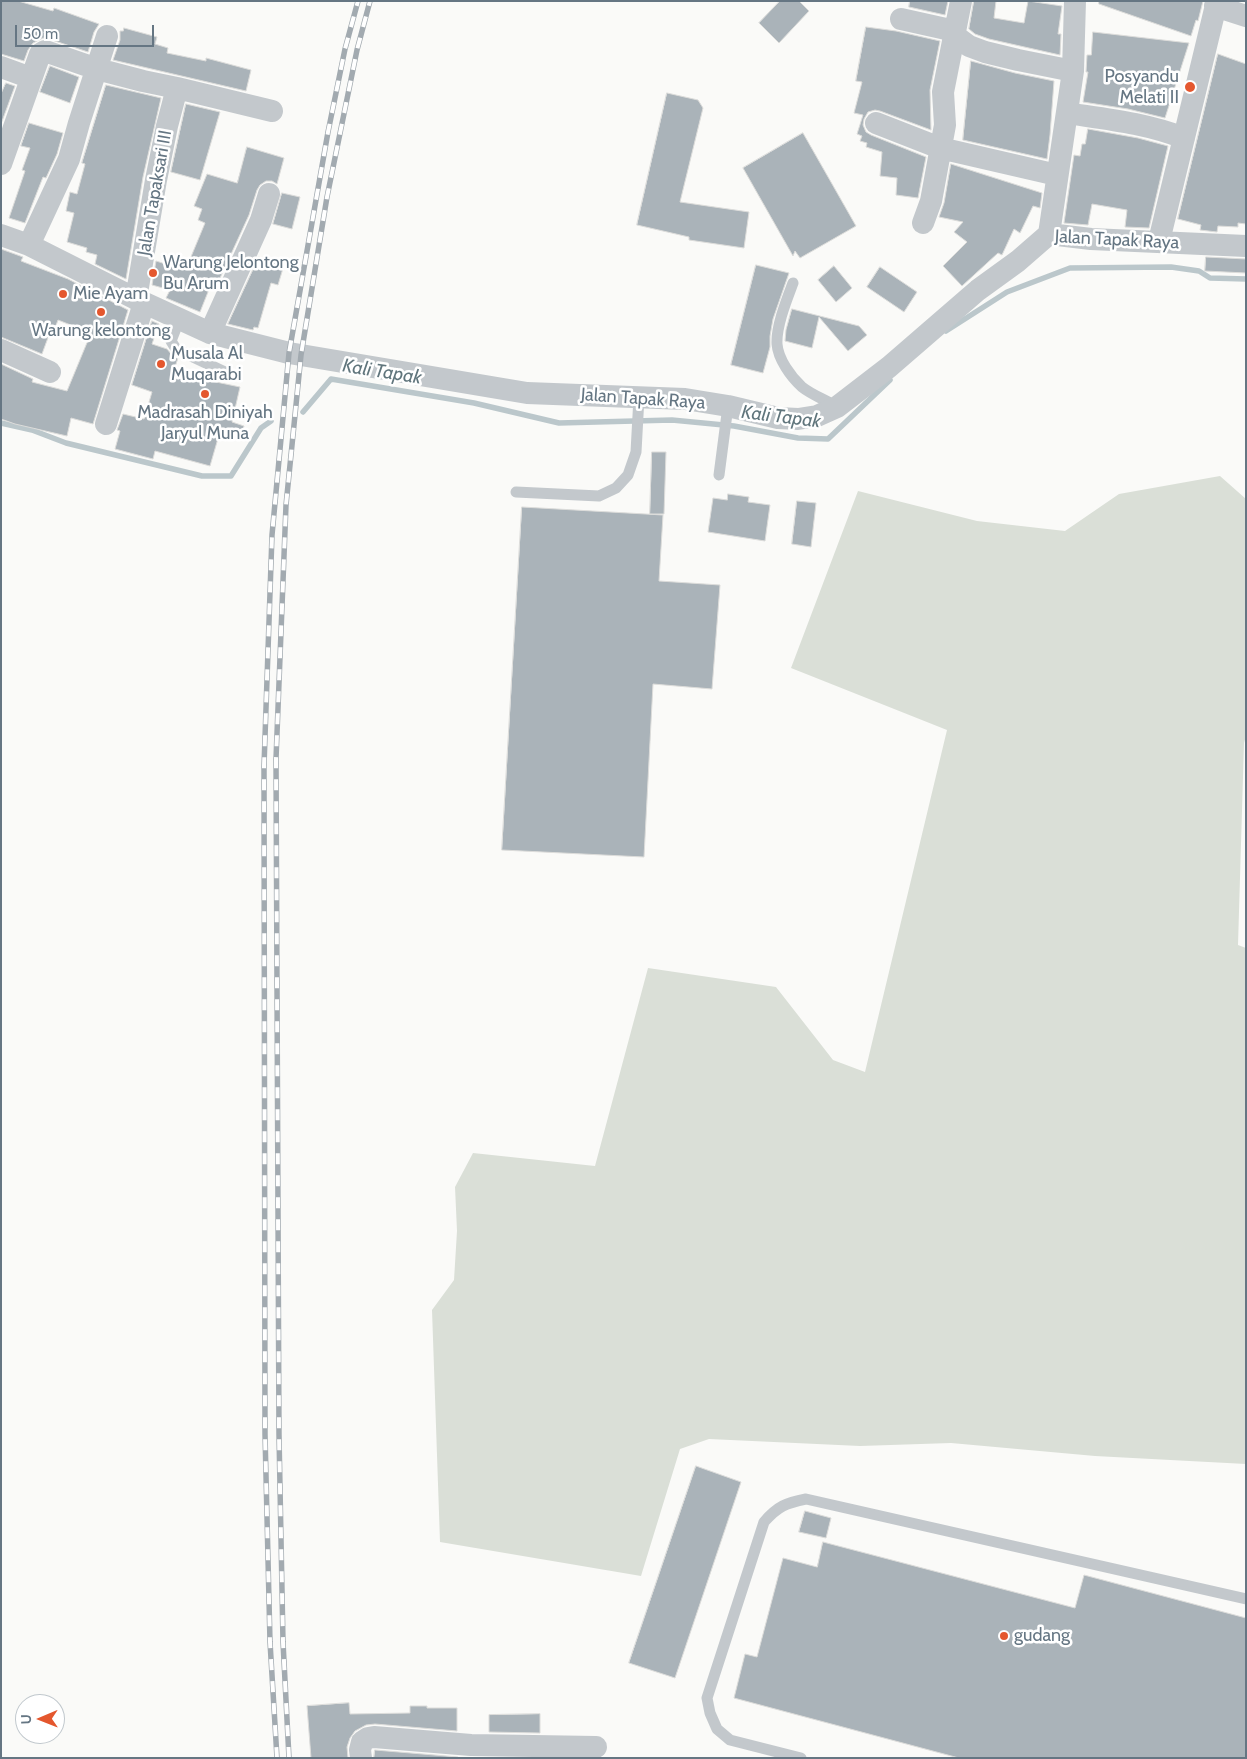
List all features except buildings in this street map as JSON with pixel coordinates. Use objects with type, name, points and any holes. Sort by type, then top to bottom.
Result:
[{"type":"street","points":[[923,223],[931,201],[945,125],[943,92],[961,1]]},
{"type":"street","points":[[1049,234],[1072,71],[1075,1]]},
{"type":"street","points":[[1160,241],[1216,4],[1246,16]]},
{"type":"street","points":[[901,19],[946,29],[969,46],[985,52],[1072,71]]},
{"type":"street","points":[[29,245],[69,159],[107,36]]},
{"type":"street","points":[[1,164],[40,54],[45,51],[97,69],[272,111]]},
{"type":"street","points":[[1,67],[31,78]]},
{"type":"street","name":"Jalan Tapaksari III","points":[[106,424],[140,301],[154,190],[177,88]]},
{"type":"street","points":[[1066,114],[1142,125],[1184,138]]},
{"type":"street","points":[[876,123],[940,148],[1058,175]]},
{"type":"street","points":[[210,333],[261,220],[269,194]]},
{"type":"street","name":"Jalan Tapak Raya","points":[[1,235],[29,245],[140,301],[210,333],[289,353],[527,393],[639,401],[685,399],[727,411],[798,419],[817,416],[836,407],[889,366],[978,290],[1018,261],[1049,234],[1091,239],[1246,246]]},
{"type":"street","points":[[1,350],[50,372]]},
{"type":"street","points":[[361,1758],[362,1742],[374,1737],[471,1745],[596,1747]]},
{"type":"lane","points":[[793,283],[778,334],[777,345],[790,373],[803,388],[836,407]]},
{"type":"lane","points":[[180,318],[170,341],[176,349],[227,373]]},
{"type":"lane","points":[[516,492],[599,496],[616,488],[628,475],[636,452],[639,401]]},
{"type":"lane","points":[[719,475],[727,411]]},
{"type":"lane","points":[[801,1758],[730,1740],[717,1729],[710,1713],[707,1698],[764,1522],[774,1510],[788,1502],[806,1499],[1246,1600]]},
{"type":"shaded area","points":[[1220,476],[1246,499],[1246,736],[1244,743],[1238,945],[1246,948],[1246,1464],[1095,1456],[951,1443],[860,1446],[709,1439],[680,1449],[641,1576],[440,1542],[432,1310],[454,1280],[457,1231],[455,1187],[473,1153],[595,1166],[648,968],[776,987],[833,1060],[865,1072],[947,730],[791,668],[858,491],[977,521],[1065,531],[1119,494]]},
{"type":"waterway","name":"Kali Tapak","points":[[946,331],[1007,292],[1070,268],[1171,267],[1199,271],[1210,278],[1246,279]]},
{"type":"waterway","name":"Kali Tapak","points":[[303,412],[331,379],[474,403],[559,423],[672,420],[734,426],[798,438],[828,439],[890,380]]},
{"type":"waterway","name":"Kali Tapak","points":[[1,423],[32,430],[66,443],[202,476],[231,476],[261,428],[271,421]]},
{"type":"railway","points":[[277,1758],[270,1642],[265,1434],[264,766],[272,535],[289,353],[328,132],[345,49],[358,1]]},
{"type":"railway","points":[[289,1758],[283,1642],[279,1435],[276,759],[286,505],[301,355],[327,197],[357,50],[370,1]]},
{"type":"place","name":"Posyandu Melati II","points":[[1190,87]]},
{"type":"place","name":"Warung Jelontong Bu Arum","points":[[153,273]]},
{"type":"place","name":"Mie Ayam","points":[[63,294]]},
{"type":"place","name":"Warung kelontong","points":[[101,312]]},
{"type":"place","name":"Musala Al Muqarabi","points":[[161,364]]},
{"type":"place","name":"Madrasah Diniyah Jaryul Muna","points":[[205,394]]},
{"type":"place","name":"gudang","points":[[1004,1636]]}]
